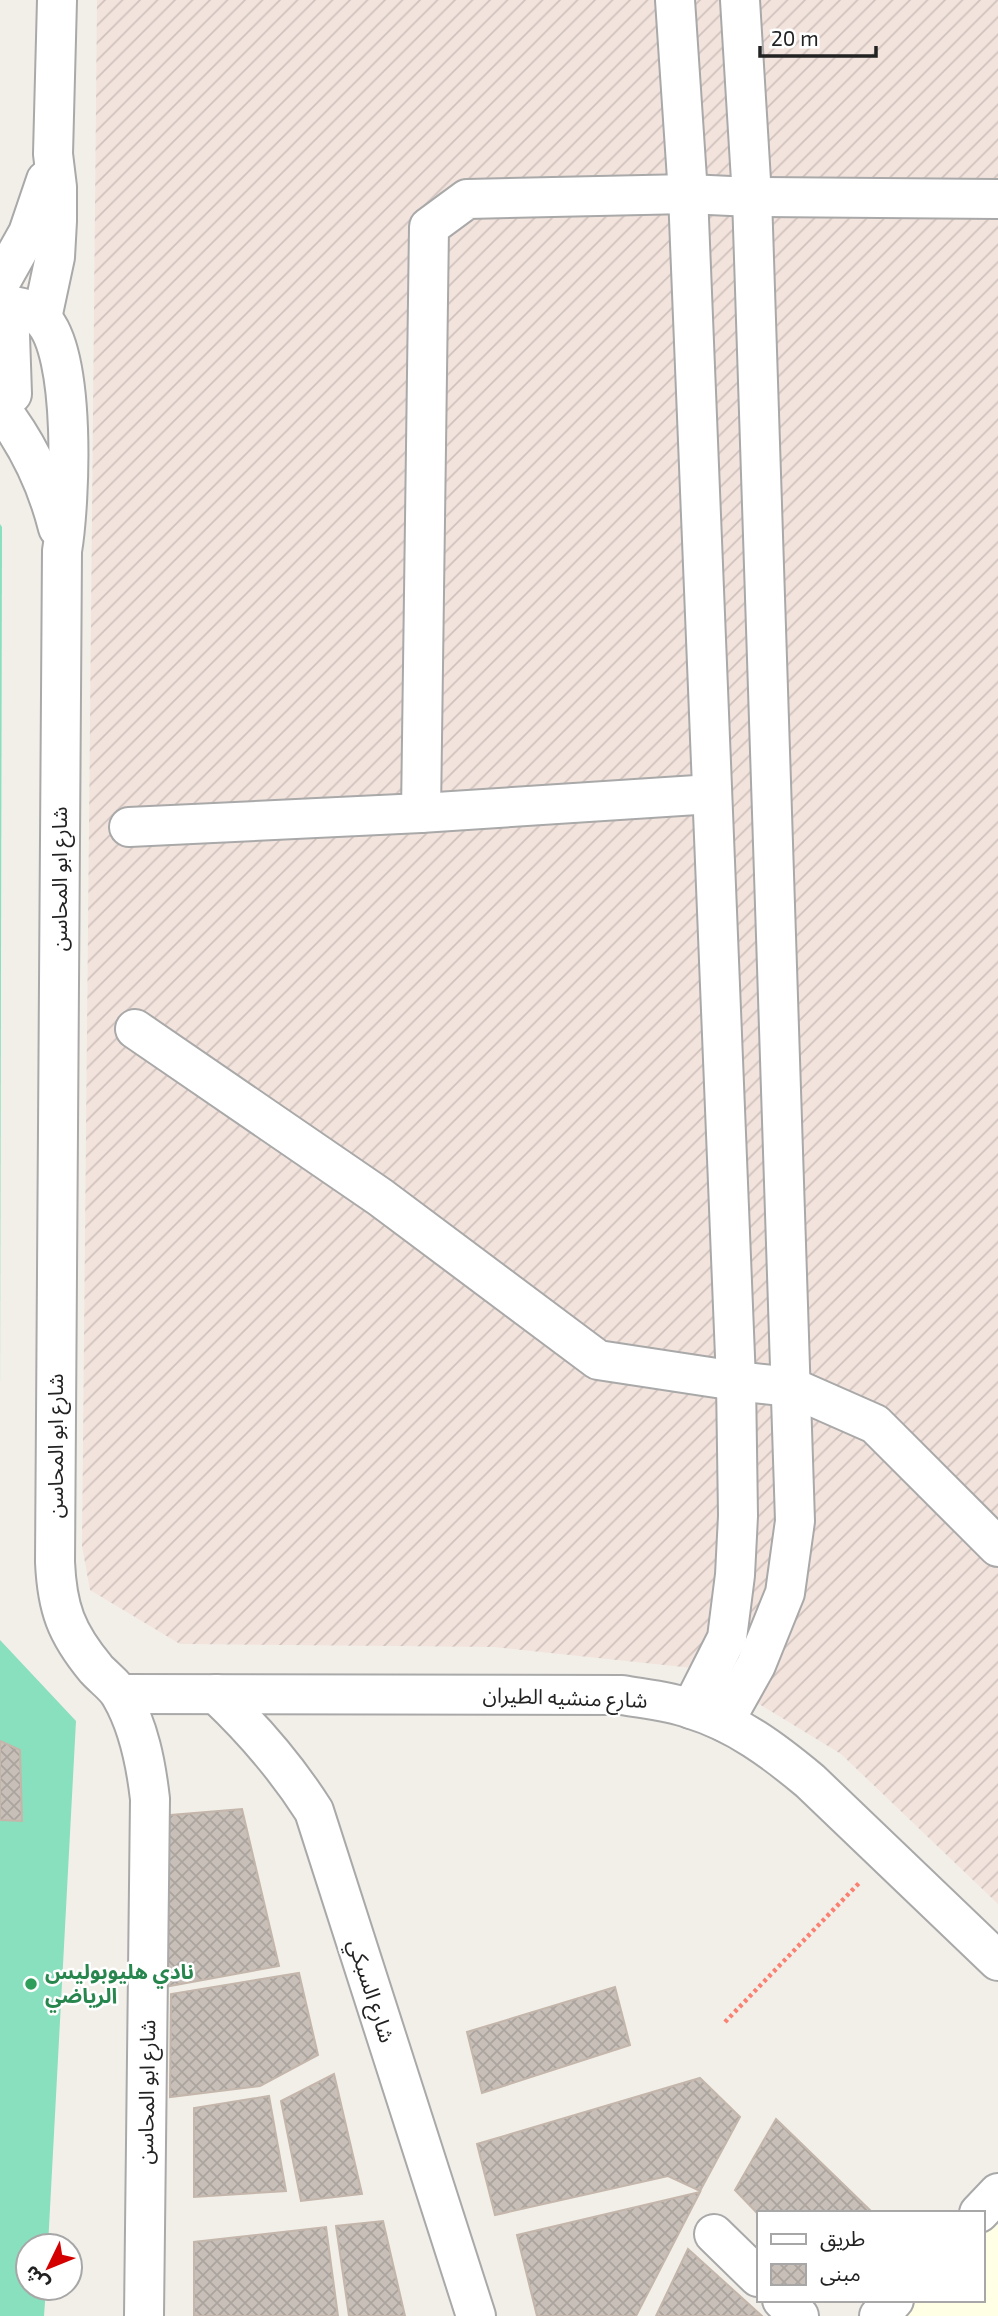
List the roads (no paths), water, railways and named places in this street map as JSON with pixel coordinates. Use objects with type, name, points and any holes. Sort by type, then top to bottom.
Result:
[{"type":"street","points":[[13,303],[55,257],[57,187],[53,154],[57,0]]},
{"type":"street","points":[[675,0],[688,194],[736,1381],[738,1516],[735,1575],[727,1638],[707,1715]]},
{"type":"street","points":[[707,1715],[756,1665],[785,1594],[796,1521],[752,197],[740,0]]},
{"type":"street","points":[[53,154],[43,194],[28,233],[13,303],[4,400],[64,383]]},
{"type":"street","points":[[421,813],[429,227],[467,199],[688,194],[998,199]]},
{"type":"street","name":"شارع ابو المحاسن","points":[[13,303],[52,335],[64,383],[69,487],[62,551],[55,1548],[57,1592],[65,1622],[81,1651],[121,1695],[146,1762],[150,1799],[144,2316]]},
{"type":"street","name":"شارع ابو المحاسن","points":[[4,400],[43,481],[58,527],[62,551]]},
{"type":"street","points":[[129,827],[421,813],[712,794]]},
{"type":"street","points":[[135,1029],[380,1197],[598,1360],[791,1387],[874,1424],[998,1547]]},
{"type":"street","name":"شارع السبكي","points":[[216,1694],[270,1749],[314,1811],[476,2316]]},
{"type":"street","name":"شارع منشيه الطيران","points":[[121,1695],[622,1695],[707,1715],[755,1738],[784,1759],[998,1961]]},
{"type":"street","points":[[981,2211],[998,2193]]},
{"type":"street","points":[[714,2234],[757,2276]]},
{"type":"street","points":[[784,2302],[799,2316]]},
{"type":"street","points":[[879,2316],[892,2302]]},
{"type":"place","name":"نادي هليوبوليس الرياضي","points":[[31,1984]]}]
